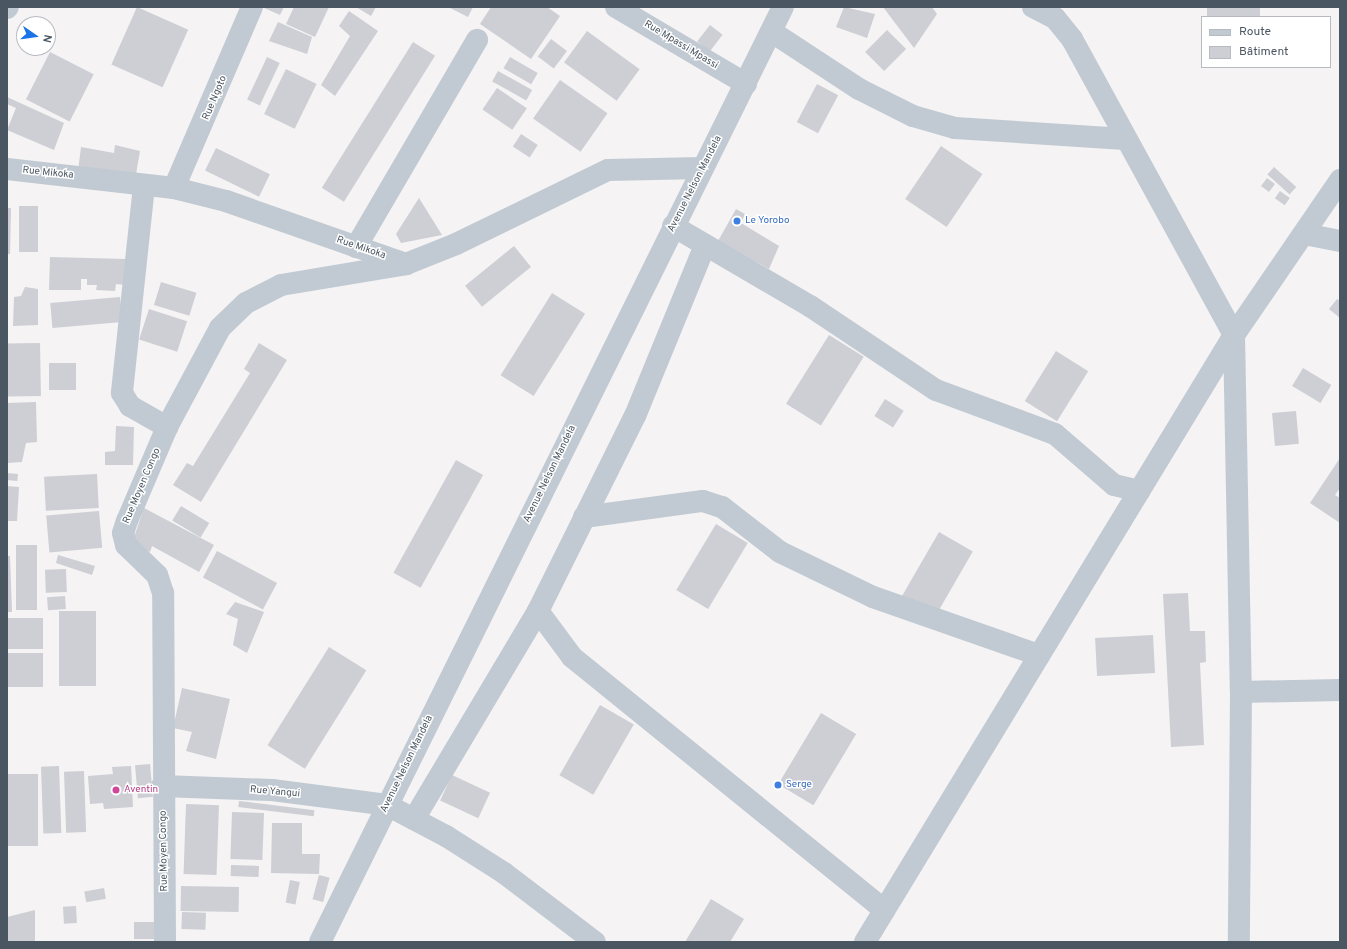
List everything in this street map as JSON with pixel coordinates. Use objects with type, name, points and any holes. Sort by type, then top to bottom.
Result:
[{"type":"street","name":"Rue Ngoto","points":[[174,188],[252,7]]},
{"type":"street","name":"Rue Mpassi Mpassi","points":[[616,7],[746,84]]},
{"type":"street","name":"Avenue Nelson Mandela","points":[[320,942],[673,226],[746,84],[783,7]]},
{"type":"street","points":[[1033,7],[1056,18],[1072,39],[1234,335],[1241,692],[1239,942]]},
{"type":"street","points":[[772,32],[859,89],[913,116],[955,128],[1126,139]]},
{"type":"street","points":[[356,247],[477,40]]},
{"type":"street","points":[[406,264],[456,244],[608,170],[702,168]]},
{"type":"street","name":"Rue Mikoka","points":[[7,169],[144,186],[174,188],[226,201],[406,264]]},
{"type":"street","points":[[865,942],[1234,335],[1340,180]]},
{"type":"street","points":[[144,186],[122,393],[130,406],[167,427]]},
{"type":"street","points":[[673,226],[810,306],[936,390],[1054,434],[1114,485],[1139,491]]},
{"type":"street","points":[[1304,234],[1340,241]]},
{"type":"street","points":[[414,819],[538,611],[641,403],[705,245]]},
{"type":"street","name":"Rue Moyen Congo","points":[[165,942],[162,786],[162,583],[126,545],[123,533],[167,427],[220,328],[246,303],[281,285],[406,264]]},
{"type":"street","points":[[584,517],[703,501],[722,507],[780,552],[872,597],[1039,655]]},
{"type":"street","points":[[538,611],[572,657],[884,910]]},
{"type":"street","points":[[1241,692],[1340,690]]},
{"type":"street","name":"Rue Yangui","points":[[162,786],[272,790],[387,805],[414,819],[504,873],[595,942]]},
{"type":"building","points":[[137,7],[188,30],[163,87],[111,65]]},
{"type":"building","points":[[262,7],[284,7],[280,15]]},
{"type":"building","points":[[294,7],[329,7],[315,37],[286,24]]},
{"type":"building","points":[[356,7],[376,7],[371,16]]},
{"type":"building","points":[[448,7],[473,7],[468,17]]},
{"type":"building","points":[[491,7],[547,7],[560,16],[531,59],[480,24]]},
{"type":"building","points":[[844,7],[875,14],[867,38],[836,27]]},
{"type":"building","points":[[883,7],[932,7],[937,14],[914,48]]},
{"type":"building","points":[[1207,7],[1260,7],[1260,16],[1207,16]]},
{"type":"building","points":[[349,11],[378,31],[335,96],[321,85],[350,36],[339,26]]},
{"type":"building","points":[[278,22],[312,37],[307,54],[269,41]]},
{"type":"building","points":[[710,25],[723,35],[710,51],[697,42]]},
{"type":"building","points":[[887,30],[906,49],[884,71],[865,52]]},
{"type":"building","points":[[587,31],[640,69],[617,101],[564,63]]},
{"type":"building","points":[[551,39],[567,51],[554,69],[538,57]]},
{"type":"building","points":[[413,42],[435,56],[344,202],[322,188]]},
{"type":"building","points":[[56,55],[94,74],[70,121],[26,99],[48,56]]},
{"type":"building","points":[[267,57],[280,63],[260,106],[247,100]]},
{"type":"building","points":[[510,57],[538,73],[531,84],[504,68]]},
{"type":"building","points":[[286,69],[317,84],[295,129],[264,114]]},
{"type":"building","points":[[498,71],[532,90],[526,100],[492,81]]},
{"type":"building","points":[[560,80],[608,113],[581,152],[533,119]]},
{"type":"building","points":[[817,84],[838,95],[818,133],[797,122]]},
{"type":"building","points":[[497,88],[527,108],[512,130],[482,110]]},
{"type":"building","points":[[7,97],[64,123],[54,150],[7,130],[16,108],[7,104]]},
{"type":"building","points":[[521,134],[538,145],[530,157],[513,147]]},
{"type":"building","points":[[115,145],[140,151],[135,180],[78,171],[81,147],[114,153]]},
{"type":"building","points":[[941,146],[982,174],[947,227],[905,199]]},
{"type":"building","points":[[216,148],[270,174],[259,197],[205,170]]},
{"type":"building","points":[[1274,167],[1296,187],[1290,195],[1267,174]]},
{"type":"building","points":[[1267,178],[1275,184],[1269,192],[1261,186]]},
{"type":"building","points":[[1280,191],[1290,198],[1285,205],[1275,198]]},
{"type":"building","points":[[419,198],[442,235],[401,243],[396,234]]},
{"type":"building","points":[[19,206],[38,206],[38,252],[19,252]]},
{"type":"building","points":[[7,208],[11,208],[10,254],[7,254]]},
{"type":"building","points":[[736,209],[745,214],[741,223],[779,246],[769,269],[718,241]]},
{"type":"building","points":[[514,246],[531,267],[482,307],[465,286]]},
{"type":"building","points":[[50,257],[126,259],[126,285],[116,284],[115,291],[96,290],[97,285],[87,285],[87,279],[81,279],[81,290],[49,290]]},
{"type":"building","points":[[161,282],[196,293],[189,316],[154,305]]},
{"type":"building","points":[[25,287],[38,289],[38,325],[13,326],[14,297],[21,296]]},
{"type":"building","points":[[552,293],[585,314],[534,396],[501,375]]},
{"type":"building","points":[[120,297],[122,322],[52,328],[50,303]]},
{"type":"building","points":[[1337,299],[1340,301],[1340,318],[1329,309]]},
{"type":"building","points":[[149,309],[187,321],[177,352],[139,339]]},
{"type":"building","points":[[829,335],[864,357],[821,425],[786,404]]},
{"type":"building","points":[[40,343],[41,396],[8,397],[7,344]]},
{"type":"building","points":[[259,343],[287,360],[201,502],[173,485],[187,463],[193,466],[250,373],[244,369]]},
{"type":"building","points":[[1056,351],[1088,371],[1057,421],[1025,401]]},
{"type":"building","points":[[49,363],[76,363],[76,390],[49,390]]},
{"type":"building","points":[[1303,368],[1331,385],[1320,403],[1292,386]]},
{"type":"building","points":[[885,399],[904,411],[893,428],[874,416]]},
{"type":"building","points":[[36,402],[37,442],[26,443],[22,462],[7,463],[7,403]]},
{"type":"building","points":[[1296,411],[1299,444],[1275,446],[1272,413]]},
{"type":"building","points":[[116,426],[134,427],[133,465],[105,465],[105,452],[115,451]]},
{"type":"building","points":[[1340,458],[1340,488],[1335,495],[1340,498],[1340,523],[1310,503]]},
{"type":"building","points":[[456,460],[483,475],[421,588],[393,573]]},
{"type":"building","points":[[7,473],[18,474],[17,481],[7,480]]},
{"type":"building","points":[[97,474],[99,508],[46,511],[44,477]]},
{"type":"building","points":[[7,486],[19,487],[17,521],[7,521]]},
{"type":"building","points":[[181,506],[209,523],[201,538],[172,521]]},
{"type":"building","points":[[144,508],[214,545],[199,572],[152,546],[150,552],[132,543]]},
{"type":"building","points":[[99,511],[102,548],[49,552],[46,516]]},
{"type":"building","points":[[716,524],[748,543],[708,609],[676,590]]},
{"type":"building","points":[[939,532],[973,552],[934,619],[900,600]]},
{"type":"building","points":[[16,545],[37,545],[37,610],[16,610]]},
{"type":"building","points":[[217,551],[277,583],[263,609],[203,577]]},
{"type":"building","points":[[58,555],[95,566],[92,575],[56,563]]},
{"type":"building","points":[[7,556],[10,556],[12,612],[7,612]]},
{"type":"building","points":[[66,569],[67,592],[46,593],[45,570]]},
{"type":"building","points":[[1188,593],[1190,631],[1205,631],[1206,662],[1200,663],[1204,745],[1171,747],[1163,594]]},
{"type":"building","points":[[65,596],[66,609],[48,610],[47,597]]},
{"type":"building","points":[[235,602],[264,612],[247,653],[233,645],[238,619],[226,614]]},
{"type":"building","points":[[59,611],[96,611],[96,686],[59,686]]},
{"type":"building","points":[[7,618],[43,618],[43,649],[7,649]]},
{"type":"building","points":[[1153,635],[1155,673],[1097,676],[1095,638]]},
{"type":"building","points":[[329,647],[366,670],[305,769],[268,745]]},
{"type":"building","points":[[7,653],[43,653],[43,687],[7,687]]},
{"type":"building","points":[[182,688],[230,699],[216,759],[186,751],[192,732],[173,728]]},
{"type":"building","points":[[600,705],[634,724],[593,795],[560,775]]},
{"type":"building","points":[[821,713],[856,734],[813,805],[778,784]]},
{"type":"building","points":[[150,764],[153,797],[138,798],[135,765]]},
{"type":"building","points":[[59,766],[61,833],[43,834],[41,767]]},
{"type":"building","points":[[131,766],[133,807],[104,809],[103,803],[90,804],[88,776],[113,774],[112,767]]},
{"type":"building","points":[[84,771],[86,832],[66,833],[64,772]]},
{"type":"building","points":[[7,774],[38,774],[38,846],[7,846]]},
{"type":"building","points":[[452,775],[490,793],[478,818],[440,800]]},
{"type":"building","points":[[239,801],[314,810],[314,816],[238,807]]},
{"type":"building","points":[[186,804],[219,805],[217,875],[184,874]]},
{"type":"building","points":[[232,812],[264,813],[262,860],[230,859]]},
{"type":"building","points":[[272,823],[302,823],[302,854],[320,854],[319,874],[271,873]]},
{"type":"building","points":[[231,865],[259,866],[259,877],[231,876]]},
{"type":"building","points":[[319,875],[330,878],[323,902],[313,899]]},
{"type":"building","points":[[290,880],[300,882],[295,904],[286,903]]},
{"type":"building","points":[[181,886],[239,887],[239,912],[181,911]]},
{"type":"building","points":[[104,888],[106,899],[86,902],[84,891]]},
{"type":"building","points":[[711,899],[744,919],[730,942],[685,942]]},
{"type":"building","points":[[76,906],[77,923],[64,924],[63,907]]},
{"type":"building","points":[[35,910],[35,942],[7,942],[7,917]]},
{"type":"building","points":[[182,912],[206,913],[205,930],[181,929]]},
{"type":"building","points":[[134,922],[156,922],[156,939],[134,939]]},
{"type":"place","name":"Le Yorobo","points":[[737,221]]},
{"type":"place","name":"Serge","points":[[778,785]]},
{"type":"place","name":"Aventin","points":[[116,790]]}]
